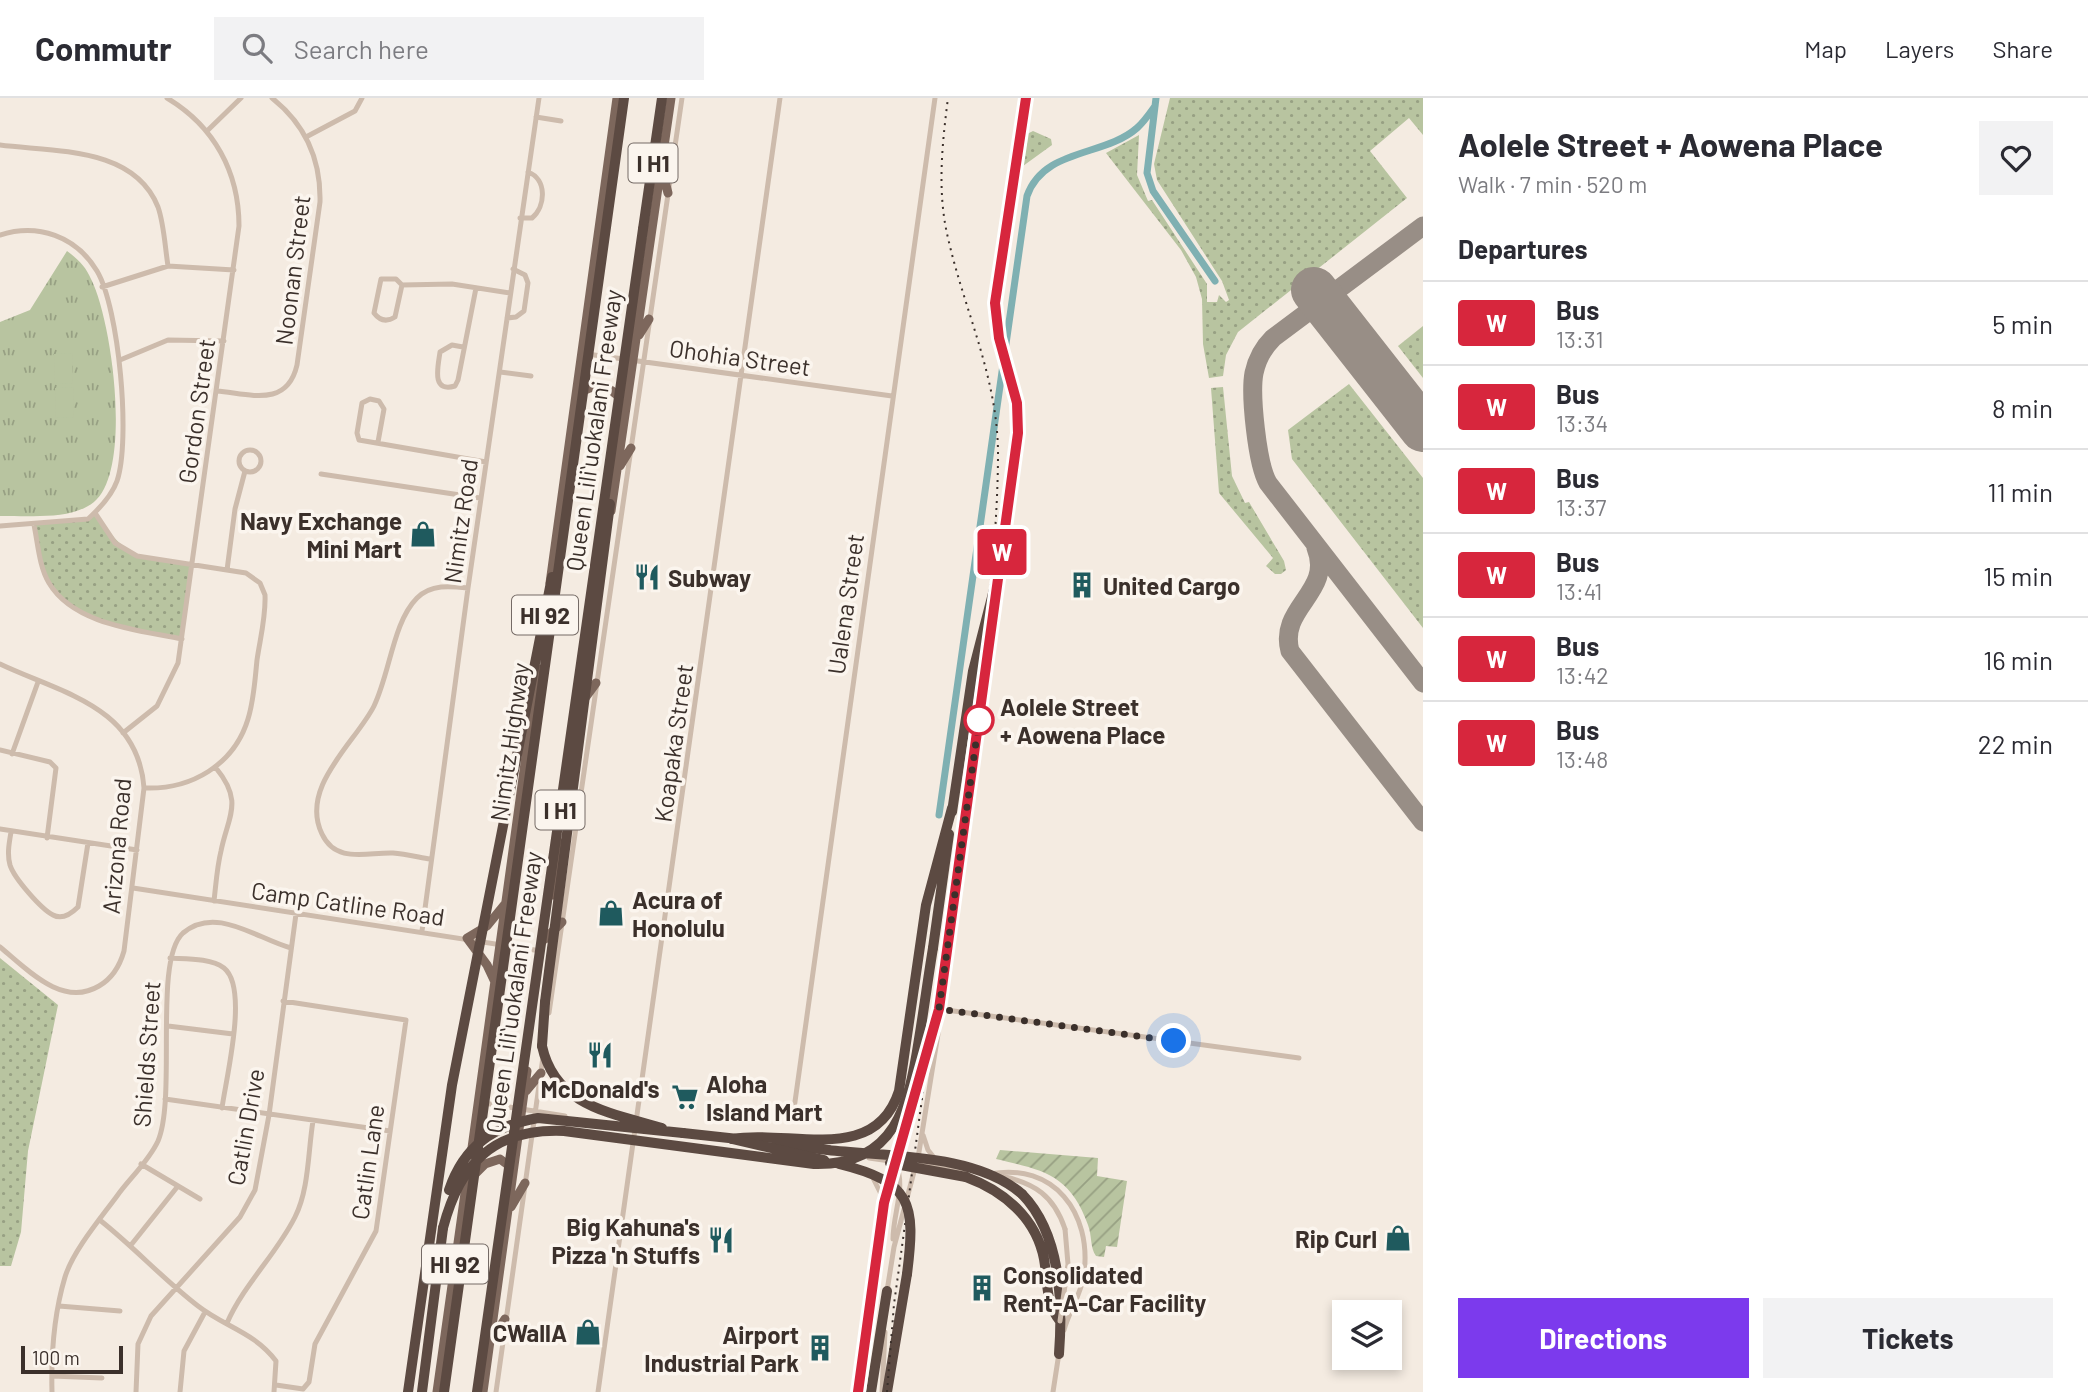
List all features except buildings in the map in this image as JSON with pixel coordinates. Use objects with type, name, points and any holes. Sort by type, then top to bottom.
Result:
[{"type":"highway","name":"Queen Liliʻuokalani Freeway","points":[[444,1392],[624,98]]},
{"type":"highway","name":"Queen Liliʻuokalani Freeway","points":[[483,1390],[662,98]]},
{"type":"highway","points":[[643,229],[594,639],[541,1034],[549,1067],[570,1094],[592,1108],[682,1133]]},
{"type":"highway","points":[[408,1392],[452,1085],[519,731],[565,515]]},
{"type":"highway","points":[[443,1228],[452,1197],[469,1167],[495,1145],[528,1132],[564,1131],[814,1164],[842,1161],[867,1151],[891,1131],[909,1098],[973,671],[1000,566]]},
{"type":"highway","points":[[732,1139],[757,1135],[844,1140],[865,1133],[886,1116],[899,1091],[919,946],[938,855],[952,807]]},
{"type":"highway","points":[[422,1392],[449,1189],[461,1163],[479,1141],[504,1126],[538,1118],[978,1169],[1011,1185],[1037,1212],[1047,1229],[1055,1263],[1061,1330],[1059,1354]]},
{"type":"highway","points":[[732,1139],[872,1172],[886,1179],[904,1198],[911,1230],[907,1274],[885,1392]]},
{"type":"highway","points":[[827,1152],[966,1178],[1004,1196],[1022,1214],[1036,1235],[1044,1259],[1050,1306],[1060,1321]]},
{"type":"highway","points":[[871,1392],[887,1291]]},
{"type":"main road","points":[[611,98],[615,113]]},
{"type":"main road","name":"Nimitz Highway","points":[[438,1392],[617,98]]},
{"type":"main road","name":"HI 92","points":[[483,1390],[543,952],[625,419],[638,362],[636,339],[671,98]]},
{"type":"main road","points":[[662,166],[668,192]]},
{"type":"main road","points":[[636,339],[649,319]]},
{"type":"main road","points":[[575,400],[579,393],[592,386],[609,388],[621,398],[625,419]]},
{"type":"main road","points":[[617,471],[631,448]]},
{"type":"main road","points":[[583,699],[596,683]]},
{"type":"main road","points":[[569,795],[577,814]]},
{"type":"main road","points":[[495,983],[487,965],[467,937],[487,926],[507,901]]},
{"type":"main road","points":[[545,939],[562,922]]},
{"type":"main road","points":[[525,1092],[541,1073]]},
{"type":"main road","points":[[466,1186],[485,1164],[500,1159],[512,1167],[513,1180]]},
{"type":"main road","points":[[509,1211],[525,1183]]},
{"type":"main road","points":[[491,1342],[505,1319]]},
{"type":"street","name":"Gordon Street","points":[[123,733],[149,714],[162,699],[175,674],[234,270],[238,203],[228,163],[207,131],[167,98]]},
{"type":"street","points":[[207,131],[241,98]]},
{"type":"street","name":"Noonan Street","points":[[217,391],[270,396],[281,392],[295,377],[320,202],[320,175],[306,136],[295,120],[272,98]]},
{"type":"street","points":[[306,136],[355,111],[362,98]]},
{"type":"street","name":"Nimitz Road","points":[[422,931],[480,498],[539,98]]},
{"type":"street","points":[[496,1392],[631,448],[638,362],[649,319],[681,98]]},
{"type":"street","name":"Koapaka Street","points":[[598,1392],[650,1042],[780,98]]},
{"type":"street","name":"Ualena Street","points":[[793,1116],[935,98]]},
{"type":"street","points":[[885,1392],[887,1291],[894,1247],[917,1163],[938,1034],[939,1009],[1018,433],[1017,403],[999,338],[996,296],[1026,98]]},
{"type":"street","points":[[536,117],[561,121]]},
{"type":"street","points":[[0,145],[96,157],[118,164],[137,177],[148,188],[158,208],[168,265]]},
{"type":"street","points":[[520,219],[532,218],[538,212],[542,183],[538,176],[528,172]]},
{"type":"street","points":[[0,235],[28,230],[49,233],[65,239],[91,262],[102,286],[120,360],[122,421],[120,471],[116,484],[95,513],[88,519],[0,526]]},
{"type":"street","points":[[102,286],[168,265],[234,270]]},
{"type":"street","points":[[507,318],[516,317],[524,311],[528,283],[525,275],[513,269]]},
{"type":"street","points":[[402,285],[396,317],[385,321],[378,318],[374,313],[381,279],[396,279],[402,285],[452,284],[510,293]]},
{"type":"street","points":[[463,347],[452,345],[440,352],[436,378],[440,385],[447,388],[455,386],[476,288]]},
{"type":"street","points":[[120,360],[168,340],[224,341]]},
{"type":"street","name":"Ohohia Street","points":[[582,354],[892,396]]},
{"type":"street","points":[[500,372],[531,376]]},
{"type":"street","points":[[378,442],[384,409],[379,401],[367,400],[362,403],[357,433],[359,440],[486,462]]},
{"type":"street","points":[[245,452],[256,452],[260,457],[259,467],[254,472],[245,471],[239,464],[240,457],[245,452]]},
{"type":"street","points":[[227,570],[235,509],[245,471]]},
{"type":"street","points":[[321,474],[480,498]]},
{"type":"street","points":[[95,513],[123,551],[137,556],[254,576],[262,587],[265,600],[249,718],[240,739],[216,768],[174,786],[144,788]]},
{"type":"street","points":[[34,525],[42,566],[50,584],[75,608],[95,618],[181,639]]},
{"type":"street","points":[[430,859],[393,853],[356,857],[332,848],[321,833],[317,810],[322,789],[335,758],[373,707],[394,651],[401,618],[415,599],[428,590],[444,586],[468,588]]},
{"type":"street","name":"Arizona Road","points":[[0,664],[100,708],[123,733],[136,755],[144,788],[133,888],[121,959],[114,974],[94,989],[69,992],[53,988],[0,947]]},
{"type":"street","points":[[12,754],[38,682]]},
{"type":"street","points":[[0,750],[50,762],[56,768],[47,838]]},
{"type":"street","points":[[214,901],[220,852],[233,811],[228,786],[216,768]]},
{"type":"street","points":[[0,829],[137,850]]},
{"type":"street","points":[[11,832],[8,854],[11,868],[19,882],[53,915],[63,916],[78,907],[88,843]]},
{"type":"street","name":"Camp Catline Road","points":[[133,888],[467,937],[557,956]]},
{"type":"street","name":"Catlin Drive","points":[[136,1392],[138,1344],[151,1316],[173,1287],[240,1217],[255,1190],[269,1115],[296,914]]},
{"type":"street","name":"Shields Street","points":[[52,1392],[52,1343],[65,1276],[77,1251],[101,1222],[158,1141],[165,1099],[170,958],[181,934],[199,923],[225,921],[291,948]]},
{"type":"street","points":[[170,958],[204,961],[224,969],[233,984],[237,1004],[222,1108]]},
{"type":"street","name":"Catlin Lane","points":[[275,1388],[303,1389],[309,1382],[315,1344],[376,1231],[405,1020],[283,1001]]},
{"type":"street","points":[[939,1009],[1299,1058]]},
{"type":"street","points":[[858,1392],[884,1203],[939,1009]]},
{"type":"street","points":[[167,1026],[233,1034]]},
{"type":"street","points":[[165,1099],[390,1131]]},
{"type":"street","points":[[478,1102],[635,1129],[991,1174],[1019,1180],[1038,1188],[1054,1204],[1065,1230],[1068,1264],[1052,1392]]},
{"type":"street","points":[[227,1323],[236,1301],[295,1217],[302,1193],[313,1121]]},
{"type":"street","points":[[923,1132],[928,1150],[949,1168]]},
{"type":"street","points":[[827,1152],[853,1172],[871,1177],[882,1191],[884,1203]]},
{"type":"street","points":[[894,1161],[902,1178],[893,1222],[894,1247]]},
{"type":"street","points":[[141,1164],[201,1199]]},
{"type":"street","points":[[991,1174],[1006,1170],[1041,1177],[1063,1194],[1079,1225],[1085,1249],[1084,1274],[1068,1313],[1052,1392]]},
{"type":"street","points":[[131,1245],[178,1186]]},
{"type":"street","points":[[101,1222],[131,1245],[173,1287],[205,1312],[261,1342],[276,1361],[275,1388]]},
{"type":"street","points":[[60,1306],[120,1311]]},
{"type":"street","points":[[180,1392],[184,1351],[205,1312]]},
{"type":"street","points":[[51,1376],[102,1378]]},
{"type":"green space","points":[[1170,98],[1423,98],[1423,135],[1409,118],[1370,151],[1407,198],[1238,332],[1226,355],[1223,376],[1209,378],[1203,344],[1202,299],[1196,277],[1181,250],[1106,153],[1139,135],[1137,175],[1148,201],[1152,200],[1207,284],[1207,302],[1217,302],[1219,295],[1226,302],[1229,300],[1222,281],[1157,180],[1154,164]]},
{"type":"green space","points":[[1033,131],[1051,139],[1052,145],[1023,166],[1027,134]]},
{"type":"green space","points":[[67,251],[89,275],[106,327],[115,394],[113,459],[106,485],[94,502],[84,508],[61,515],[0,516],[0,322],[30,310]]},
{"type":"green space","points":[[1423,326],[1423,378],[1398,346]]},
{"type":"green space","points":[[72,353],[73,383],[55,384],[54,354]]},
{"type":"green space","points":[[1349,384],[1423,478],[1423,628],[1292,459],[1288,430]]},
{"type":"green space","points":[[73,387],[74,417],[56,418],[55,388]]},
{"type":"green space","points":[[1223,387],[1232,476],[1245,503],[1249,502],[1284,561],[1286,570],[1281,574],[1275,574],[1266,566],[1273,558],[1219,493],[1211,388]]},
{"type":"green space","points":[[95,513],[126,549],[159,560],[193,564],[182,639],[128,628],[91,616],[61,597],[49,583],[41,563],[34,525],[88,519]]},
{"type":"green space","points":[[0,958],[58,1005],[28,1151],[21,1232],[11,1266],[0,1266]]},
{"type":"green space","points":[[1000,1150],[1098,1158],[1097,1176],[1127,1181],[1117,1247],[1106,1246],[1104,1257],[1096,1256],[1088,1225],[1073,1195],[1053,1177],[1041,1171],[996,1159]]},
{"type":"waterway","points":[[1156,98],[1147,173],[1153,191],[1215,281]]},
{"type":"waterway","points":[[939,815],[1027,196],[1035,180],[1047,169],[1123,137],[1140,126],[1155,106]]},
{"type":"taxiway","points":[[1423,226],[1273,338],[1257,363],[1253,383],[1255,429],[1268,483],[1423,683]]},
{"type":"taxiway","points":[[1316,548],[1320,563],[1318,576],[1292,623],[1288,636],[1290,651],[1423,822]]},
{"type":"runway","points":[[1314,290],[1423,429]]},
{"type":"railway","points":[[887,1392],[894,1304],[985,635],[997,502],[997,429],[993,401],[945,221],[942,168],[948,98]]},
{"type":"bus line","name":"W","points":[[858,1392],[884,1203],[899,1143],[914,1100],[932,1025],[939,1009],[1018,433],[1017,403],[999,338],[995,303],[1026,98]]},
{"type":"place","name":"Navy Exchange Mini Mart","points":[[423,534]]},
{"type":"place","name":"Subway","points":[[647,577]]},
{"type":"place","name":"United Cargo","points":[[1082,585]]},
{"type":"place","name":"Aolele Street + Aowena Place","points":[[979,720]]},
{"type":"place","name":"Acura of Honolulu","points":[[611,913]]},
{"type":"place","name":"McDonald's","points":[[600,1055]]},
{"type":"place","name":"Aloha Island Mart","points":[[685,1097]]},
{"type":"place","name":"Rip Curl","points":[[1398,1238]]},
{"type":"place","name":"Big Kahuna's Pizza 'n Stuffs","points":[[721,1240]]},
{"type":"place","name":"Consolidated Rent-A-Car Facility","points":[[982,1288]]},
{"type":"place","name":"CWallA","points":[[588,1332]]},
{"type":"place","name":"Airport Industrial Park","points":[[820,1348]]},
{"type":"route","points":[[979,720],[939,1009],[1174,1041]]}]
